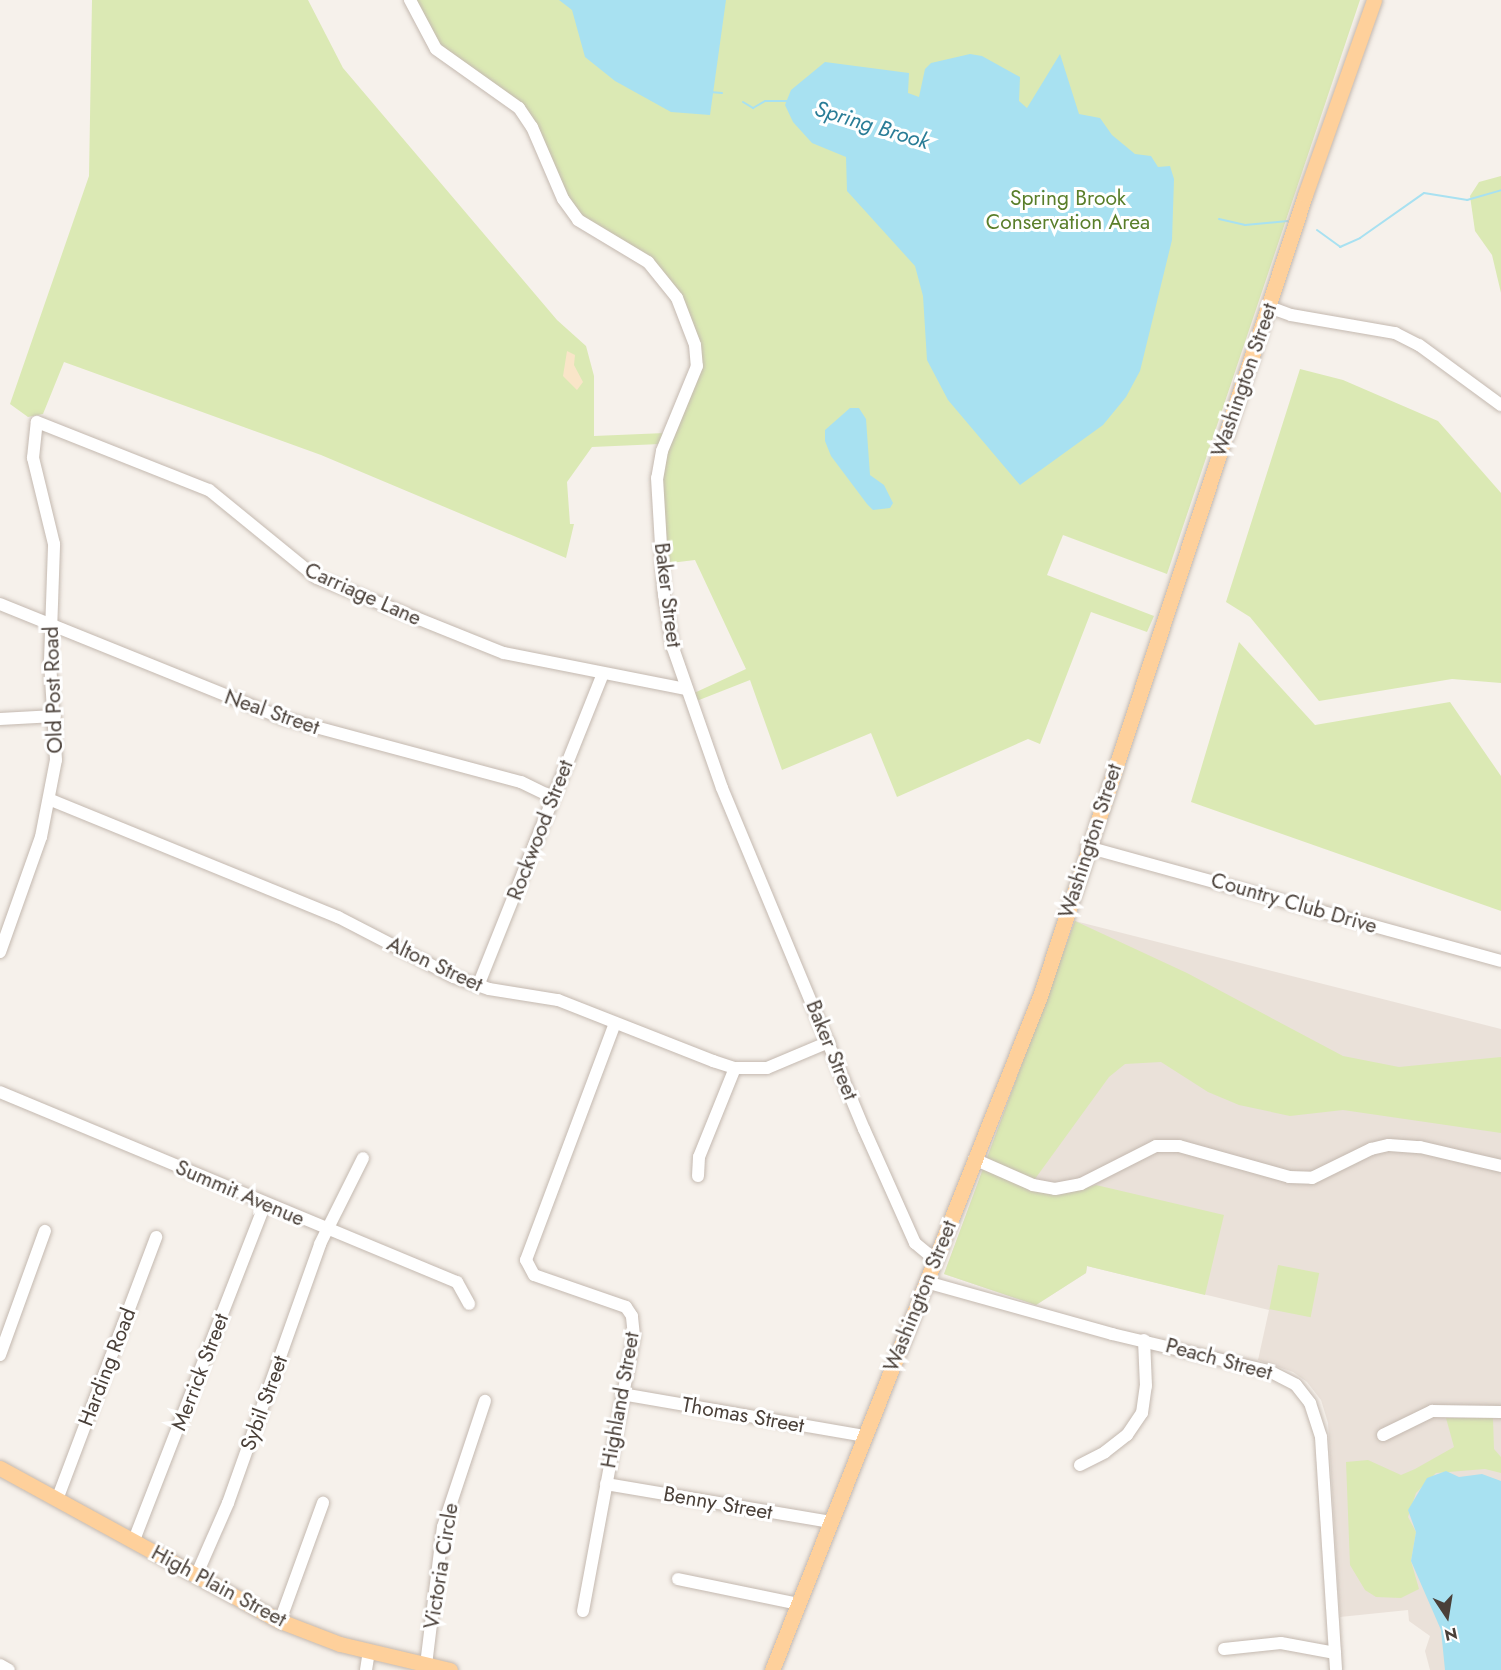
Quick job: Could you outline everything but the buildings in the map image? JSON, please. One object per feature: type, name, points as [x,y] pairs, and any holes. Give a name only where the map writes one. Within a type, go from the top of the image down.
[{"type":"main road","name":"Washington Street","points":[[772,1670],[1040,996],[1087,847],[1374,0]]},
{"type":"main road","name":"High Plain Street","points":[[0,1468],[58,1497],[280,1621],[369,1652],[450,1670]]},
{"type":"street","name":"Baker Street","points":[[410,0],[436,49],[510,99],[527,118],[563,199],[578,220],[648,262],[677,298],[694,345],[697,366],[662,451],[657,496],[666,615],[685,688],[722,788],[915,1243],[935,1260]]},
{"type":"street","points":[[1269,307],[1292,315],[1395,333],[1419,345],[1501,405]]},
{"type":"street","name":"Carriage Lane","points":[[37,422],[209,490],[317,578],[504,653],[603,674],[685,688]]},
{"type":"street","name":"Old Post Road","points":[[0,952],[34,860],[51,800],[56,760],[50,622],[54,544],[33,458],[37,422]]},
{"type":"street","name":"Neal Street","points":[[0,604],[50,622],[282,718],[521,782],[552,797]]},
{"type":"street","name":"Rockwood Street","points":[[478,986],[603,674]]},
{"type":"street","points":[[0,719],[55,716]]},
{"type":"street","name":"Alton Street","points":[[51,800],[338,917],[478,986],[558,1000],[735,1068],[767,1068],[829,1042]]},
{"type":"street","name":"Country Club Drive","points":[[1087,847],[1501,961]]},
{"type":"street","name":"Highland Street","points":[[584,1611],[634,1331],[629,1308],[534,1275],[526,1260],[615,1023]]},
{"type":"street","points":[[698,1176],[699,1157],[735,1068]]},
{"type":"street","name":"Summit Avenue","points":[[0,1092],[457,1282],[469,1304]]},
{"type":"street","points":[[974,1159],[1033,1185],[1055,1189],[1082,1184],[1156,1146],[1179,1146],[1289,1177],[1312,1178],[1371,1149],[1389,1145],[1420,1147],[1501,1166]]},
{"type":"street","name":"Sybil Street","points":[[196,1576],[228,1503],[327,1229],[363,1158]]},
{"type":"street","name":"Merrick Street","points":[[134,1540],[265,1204]]},
{"type":"street","points":[[0,1355],[45,1231]]},
{"type":"street","name":"Harding Road","points":[[58,1497],[156,1237]]},
{"type":"street","name":"Peach Street","points":[[926,1282],[1269,1371],[1289,1380],[1305,1395],[1321,1437],[1336,1670]]},
{"type":"street","points":[[1080,1465],[1105,1452],[1127,1435],[1142,1413],[1146,1386],[1144,1340]]},
{"type":"street","name":"Thomas Street","points":[[622,1394],[865,1436]]},
{"type":"street","name":"Victoria Circle","points":[[426,1665],[443,1527],[485,1401]]},
{"type":"street","points":[[1383,1435],[1432,1411],[1501,1412]]},
{"type":"street","name":"Benny Street","points":[[606,1484],[831,1522]]},
{"type":"street","points":[[280,1621],[323,1503]]},
{"type":"street","points":[[678,1579],[799,1604]]},
{"type":"street","points":[[1224,1649],[1281,1643],[1335,1653]]},
{"type":"street","points":[[366,1670],[369,1652]]},
{"type":"street","points":[[0,1665],[9,1670]]},
{"type":"shaded area","points":[[1075,921],[1501,1029],[1501,1670],[1430,1670],[1425,1651],[1430,1636],[1409,1621],[1408,1610],[1340,1617],[1328,1423],[1321,1400],[1307,1382],[1293,1372],[1258,1360],[1269,1310],[1087,1266],[1086,1273],[1036,1305],[944,1274]]},
{"type":"green space","points":[[92,0],[308,0],[343,68],[557,320],[586,346],[594,376],[594,436],[665,433],[660,444],[592,447],[567,482],[570,524],[574,524],[566,558],[321,455],[64,362],[43,414],[28,417],[10,404],[89,176]]},
{"type":"green space","name":"Spring Brook Conservation Area","points":[[410,0],[1360,0],[1167,574],[1063,535],[1047,575],[1154,616],[1147,632],[1091,612],[1040,744],[1028,739],[897,797],[871,733],[782,770],[750,680],[694,702],[692,694],[746,669],[695,560],[662,564],[657,478],[697,366],[665,279],[578,220],[527,118],[448,60]]},
{"type":"green space","points":[[1501,176],[1501,293],[1492,255],[1475,231],[1470,196],[1479,182]]},
{"type":"green space","points":[[1300,369],[1343,380],[1438,421],[1501,493],[1501,683],[1452,679],[1319,701],[1250,617],[1226,602]]},
{"type":"green space","points":[[1239,642],[1315,725],[1450,702],[1501,776],[1501,911],[1191,802]]},
{"type":"green space","points":[[1075,921],[1187,973],[1343,1056],[1399,1067],[1501,1057],[1501,1133],[1343,1110],[1290,1116],[1239,1105],[1208,1092],[1161,1062],[1125,1064],[1109,1077],[1027,1190],[1059,1195],[1096,1185],[1224,1215],[1205,1295],[1087,1266],[1086,1273],[1036,1305],[944,1274]]},
{"type":"green space","points":[[1278,1265],[1319,1273],[1311,1317],[1269,1309]]},
{"type":"green space","points":[[1446,1418],[1493,1418],[1494,1449],[1501,1457],[1501,1473],[1485,1469],[1436,1473],[1416,1493],[1408,1517],[1416,1532],[1411,1561],[1419,1589],[1401,1598],[1376,1597],[1365,1590],[1350,1565],[1346,1462],[1368,1460],[1401,1475],[1415,1469],[1454,1447]]},
{"type":"sand","points":[[567,351],[575,355],[574,365],[583,382],[577,390],[563,376]]},
{"type":"water","points":[[559,0],[726,0],[710,115],[671,112],[615,81],[585,57],[572,10]]},
{"type":"water","points":[[970,54],[982,56],[1020,77],[1019,101],[1027,108],[1060,54],[1079,114],[1100,118],[1112,135],[1135,154],[1151,156],[1158,167],[1170,166],[1174,179],[1172,240],[1140,371],[1126,397],[1103,425],[1020,485],[948,400],[927,360],[923,296],[915,266],[847,191],[846,157],[812,143],[793,122],[785,105],[791,90],[825,62],[909,73],[908,93],[919,97],[925,69],[931,63]]},
{"type":"water","points":[[850,408],[859,408],[866,419],[870,475],[884,485],[893,503],[890,508],[873,510],[867,504],[831,456],[825,441],[825,430]]},
{"type":"water","points":[[1446,1471],[1459,1477],[1482,1474],[1501,1481],[1501,1670],[1445,1670],[1441,1630],[1411,1561],[1416,1532],[1408,1510],[1427,1478]]},
{"type":"waterway","name":"Spring Brook","points":[[710,92],[722,93]]},
{"type":"waterway","name":"Spring Brook","points":[[743,102],[753,108],[765,101],[788,101]]},
{"type":"waterway","name":"Spring Brook","points":[[1317,230],[1340,247],[1360,238],[1424,193],[1467,200],[1501,190]]},
{"type":"waterway","name":"Spring Brook","points":[[1219,219],[1245,225],[1288,221]]}]
